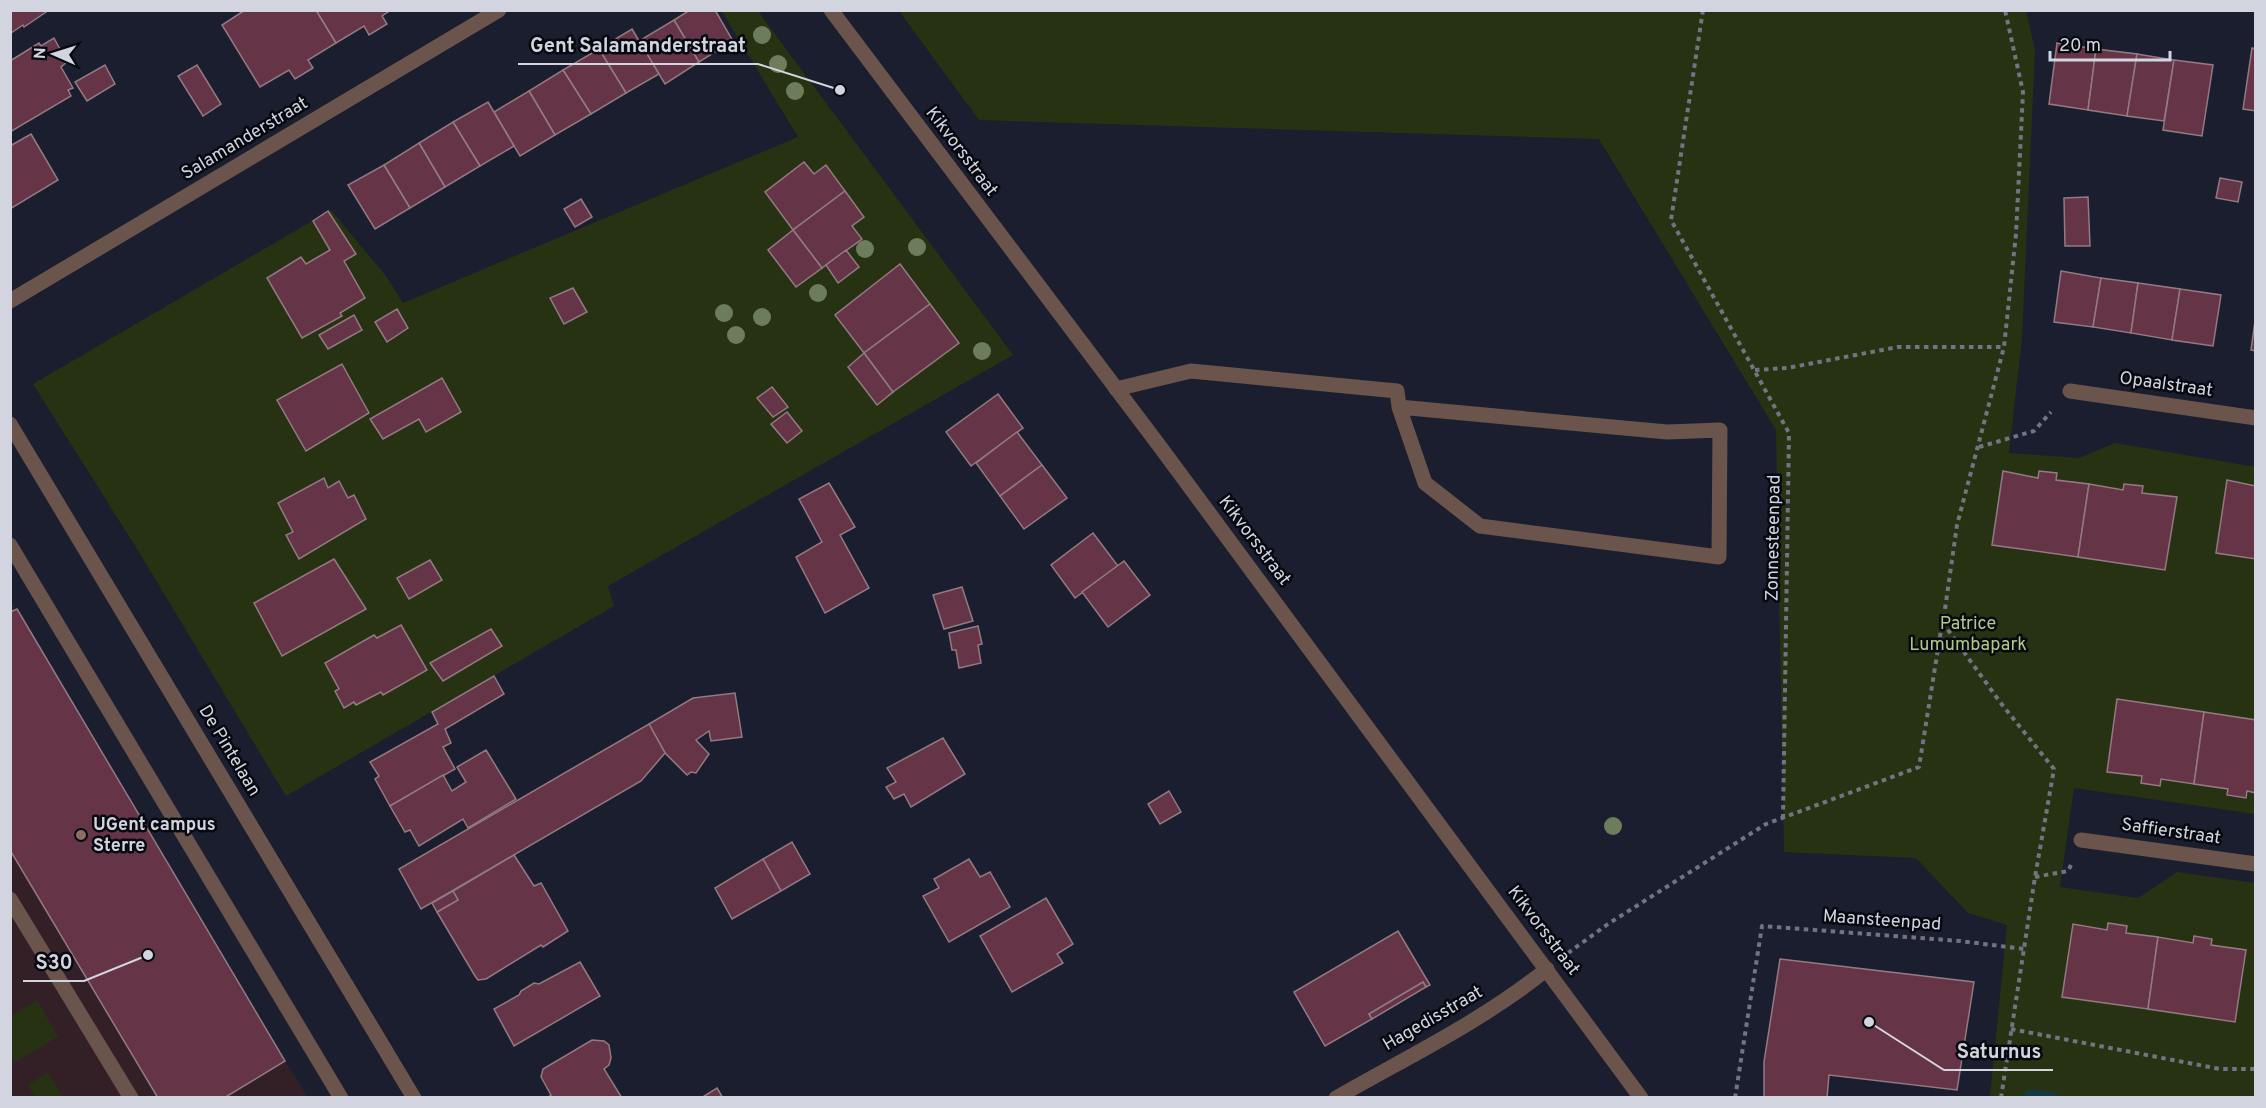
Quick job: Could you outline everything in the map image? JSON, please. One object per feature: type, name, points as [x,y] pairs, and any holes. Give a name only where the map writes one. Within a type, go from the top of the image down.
[{"type":"street","name":"Salamanderstraat","points":[[10,301],[499,10]]},
{"type":"street","name":"Kikvorsstraat","points":[[831,10],[1116,389],[1641,1098]]},
{"type":"street","points":[[1116,389],[1191,371],[1397,391],[1399,407],[1425,483],[1480,526],[1719,557],[1720,430],[1667,432],[1399,407]]},
{"type":"street","name":"Opaalstraat","points":[[2070,391],[2256,418]]},
{"type":"street","name":"De Pintelaan","points":[[10,424],[414,1098]]},
{"type":"street","points":[[10,545],[341,1098]]},
{"type":"street","name":"Saffierstraat","points":[[2081,840],[2256,864]]},
{"type":"street","points":[[10,899],[131,1098]]},
{"type":"street","name":"Hagedisstraat","points":[[1336,1098],[1471,1021],[1518,992],[1546,969]]},
{"type":"path","name":"Zonnesteenpad","points":[[1703,10],[1671,220],[1789,433],[1784,818]]},
{"type":"path","points":[[1546,969],[1608,924],[1766,824],[1919,767],[1957,525],[2004,347],[2016,234],[2023,92],[2005,10]]},
{"type":"path","points":[[1754,370],[1787,368],[1898,347],[2004,347]]},
{"type":"path","points":[[1978,447],[2034,431],[2070,391]]},
{"type":"path","points":[[1942,623],[2000,702],[2054,769],[2001,1098]]},
{"type":"path","name":"Maansteenpad","points":[[1735,1098],[1762,926],[1960,941],[2024,949]]},
{"type":"path","points":[[2011,1029],[2220,1069],[2256,1069]]},
{"type":"shaded area","name":"UGent campus Sterre","points":[[10,599],[285,1061],[308,1097],[11,1097]]},
{"type":"green space","points":[[721,10],[758,11],[1013,355],[608,586],[614,606],[286,796],[137,549],[33,384],[331,210],[386,276],[403,303],[798,137]]},
{"type":"green space","name":"Patrice Lumumbapark","points":[[899,11],[2026,11],[2035,50],[2022,338],[2009,453],[2079,458],[2115,443],[2256,467],[2255,814],[2074,788],[2060,887],[2138,898],[2177,872],[2255,883],[2255,1097],[1990,1097],[2007,925],[1968,913],[1916,858],[1784,852],[1776,430],[1599,139],[979,120]]},
{"type":"green space","points":[[37,1000],[58,1037],[15,1062],[11,1055],[11,1016]]},
{"type":"green space","points":[[48,1072],[62,1097],[35,1097],[28,1085]]},
{"type":"building","points":[[10,10],[49,10],[11,33]]},
{"type":"building","points":[[245,10],[316,10],[336,43],[308,60],[313,68],[295,79],[289,70],[260,87],[222,25]]},
{"type":"building","points":[[316,10],[391,10],[382,16],[387,24],[369,35],[364,26],[336,43]]},
{"type":"building","points":[[690,10],[715,10],[733,41],[699,62],[674,20]]},
{"type":"building","points":[[674,20],[699,62],[665,84],[639,41]]},
{"type":"building","points":[[632,29],[659,74],[626,93],[599,49]]},
{"type":"building","points":[[54,38],[67,62],[61,67],[73,88],[68,90],[71,96],[10,132],[10,61],[39,43],[41,46]]},
{"type":"building","points":[[2057,43],[2096,49],[2088,110],[2049,104]]},
{"type":"building","points":[[2252,48],[2256,49],[2256,111],[2243,109]]},
{"type":"building","points":[[599,49],[626,93],[591,114],[563,70]]},
{"type":"building","points":[[2096,49],[2137,54],[2127,116],[2088,110]]},
{"type":"building","points":[[2137,54],[2174,60],[2164,121],[2127,116]]},
{"type":"building","points":[[2174,60],[2213,65],[2202,136],[2163,130]]},
{"type":"building","points":[[105,65],[115,84],[87,101],[75,82]]},
{"type":"building","points":[[197,65],[221,104],[203,116],[178,76]]},
{"type":"building","points":[[563,70],[591,114],[555,135],[529,91]]},
{"type":"building","points":[[529,91],[555,135],[520,156],[494,112]]},
{"type":"building","points":[[488,102],[514,146],[480,166],[453,122]]},
{"type":"building","points":[[453,122],[480,166],[445,187],[419,143]]},
{"type":"building","points":[[31,134],[58,180],[10,209],[10,146]]},
{"type":"building","points":[[419,143],[445,187],[410,208],[384,165]]},
{"type":"building","points":[[804,162],[814,174],[826,165],[845,191],[793,230],[765,192]]},
{"type":"building","points":[[384,165],[410,208],[375,229],[348,185]]},
{"type":"building","points":[[2220,178],[2242,182],[2238,202],[2216,198]]},
{"type":"building","points":[[845,191],[864,217],[852,226],[862,239],[822,268],[793,230]]},
{"type":"building","points":[[2088,197],[2090,246],[2065,246],[2064,198]]},
{"type":"building","points":[[581,199],[592,217],[575,227],[564,209]]},
{"type":"building","points":[[328,211],[356,254],[344,261],[365,298],[340,313],[342,316],[302,338],[267,278],[301,257],[306,264],[330,250],[313,221]]},
{"type":"building","points":[[793,230],[822,268],[796,287],[768,250]]},
{"type":"building","points":[[846,250],[859,267],[838,283],[826,265]]},
{"type":"building","points":[[900,264],[930,304],[864,353],[835,315]]},
{"type":"building","points":[[2061,271],[2101,278],[2093,327],[2054,322]]},
{"type":"building","points":[[2101,278],[2138,283],[2131,333],[2093,327]]},
{"type":"building","points":[[2138,283],[2180,289],[2172,340],[2131,333]]},
{"type":"building","points":[[573,288],[587,312],[564,324],[550,298]]},
{"type":"building","points":[[2180,289],[2221,295],[2213,346],[2172,340]]},
{"type":"building","points":[[930,304],[959,343],[893,392],[864,353]]},
{"type":"building","points":[[397,309],[408,328],[387,342],[375,322]]},
{"type":"building","points":[[2256,314],[2256,351],[2251,350]]},
{"type":"building","points":[[354,315],[362,330],[328,349],[319,335]]},
{"type":"building","points":[[864,353],[893,392],[877,405],[848,367]]},
{"type":"building","points":[[342,364],[369,413],[306,451],[277,400]]},
{"type":"building","points":[[442,378],[461,412],[426,432],[419,419],[383,439],[370,419]]},
{"type":"building","points":[[772,387],[788,407],[773,417],[757,398]]},
{"type":"building","points":[[998,394],[1023,428],[971,466],[946,432]]},
{"type":"building","points":[[787,412],[802,431],[787,443],[771,424]]},
{"type":"building","points":[[1017,432],[1042,465],[1000,496],[976,463]]},
{"type":"building","points":[[1042,465],[1067,498],[1024,529],[1000,496]]},
{"type":"building","points":[[2003,471],[2038,478],[2039,471],[2057,473],[2056,480],[2089,484],[2078,557],[1992,545]]},
{"type":"building","points":[[324,478],[328,488],[339,481],[348,498],[354,495],[366,519],[299,559],[286,535],[293,532],[278,503]]},
{"type":"building","points":[[2227,480],[2256,486],[2256,559],[2216,553]]},
{"type":"building","points":[[829,483],[855,527],[840,535],[869,588],[825,613],[796,557],[822,542],[799,499]]},
{"type":"building","points":[[2089,484],[2123,490],[2124,484],[2143,486],[2142,493],[2177,497],[2165,570],[2078,557]]},
{"type":"building","points":[[1093,533],[1118,566],[1075,598],[1051,565]]},
{"type":"building","points":[[334,559],[366,609],[282,656],[254,603]]},
{"type":"building","points":[[430,560],[442,580],[409,599],[397,578]]},
{"type":"building","points":[[1124,561],[1150,595],[1108,627],[1082,592]]},
{"type":"building","points":[[962,587],[973,621],[944,629],[933,595]]},
{"type":"building","name":"UGent campus Sterre","points":[[17,609],[285,1061],[224,1098],[158,1098],[10,850],[10,612]]},
{"type":"building","points":[[401,625],[427,670],[383,695],[381,692],[356,705],[354,702],[344,708],[335,691],[339,689],[325,663],[374,635],[377,638]]},
{"type":"building","points":[[978,626],[982,644],[978,645],[981,663],[959,668],[956,650],[952,650],[949,633]]},
{"type":"building","points":[[491,629],[502,646],[443,681],[430,663]]},
{"type":"building","points":[[494,676],[504,694],[445,729],[451,743],[443,747],[455,769],[390,806],[375,779],[379,776],[370,762],[438,724],[432,712]]},
{"type":"building","points":[[735,693],[742,737],[711,741],[709,731],[696,740],[709,754],[696,773],[691,772],[687,775],[665,753],[649,724],[693,698]]},
{"type":"building","points":[[2117,699],[2204,712],[2194,784],[2161,779],[2160,786],[2141,783],[2142,776],[2107,772]]},
{"type":"building","points":[[2204,712],[2256,720],[2256,793],[2247,791],[2246,798],[2227,795],[2228,789],[2194,784]]},
{"type":"building","points":[[649,724],[665,753],[641,781],[421,909],[399,869]]},
{"type":"building","points":[[943,738],[965,774],[911,807],[904,794],[894,799],[886,787],[896,782],[887,768]]},
{"type":"building","points":[[486,750],[516,799],[468,828],[463,819],[419,846],[410,830],[405,832],[390,806],[443,775],[452,791],[466,782],[457,767]]},
{"type":"building","points":[[1169,791],[1181,812],[1160,824],[1148,804]]},
{"type":"building","points":[[792,842],[810,874],[781,891],[763,859]]},
{"type":"building","points":[[514,855],[534,886],[541,883],[568,931],[486,979],[478,980],[437,912],[458,900],[453,891]]},
{"type":"building","points":[[763,859],[781,891],[732,919],[715,888]]},
{"type":"building","points":[[969,859],[980,877],[990,872],[1010,907],[949,942],[923,896],[939,888],[934,879]]},
{"type":"building","points":[[453,891],[458,900],[437,912],[432,903]]},
{"type":"building","points":[[1046,898],[1073,944],[1057,954],[1063,963],[1012,992],[980,936]]},
{"type":"building","points":[[2108,923],[2127,926],[2126,933],[2158,937],[2148,1009],[2062,997],[2073,924],[2107,930]]},
{"type":"building","points":[[1398,931],[1430,985],[1426,987],[1423,982],[1369,1014],[1372,1019],[1325,1046],[1294,992]]},
{"type":"building","points":[[2194,936],[2212,939],[2211,945],[2246,950],[2235,1022],[2148,1009],[2158,937],[2193,943]]},
{"type":"building","points":[[1780,959],[1974,982],[1957,1090],[1829,1075],[1827,1098],[1764,1098],[1764,1062]]},
{"type":"building","points":[[580,962],[600,996],[514,1046],[494,1009],[519,995],[521,991],[534,983],[539,984]]},
{"type":"building","points":[[1423,982],[1426,987],[1372,1019],[1369,1014]]},
{"type":"building","points":[[592,1040],[604,1041],[609,1045],[611,1058],[609,1065],[604,1069],[622,1098],[547,1098],[551,1095],[541,1077],[543,1069]]},
{"type":"building","points":[[717,1088],[723,1098],[701,1098]]},
{"type":"waterway","points":[[2030,1095],[2052,1098]]},
{"type":"place","name":"Gent Salamanderstraat","points":[[840,90]]},
{"type":"place","name":"UGent campus Sterre","points":[[81,835]]},
{"type":"place","name":"S30","points":[[148,955]]},
{"type":"place","name":"Saturnus","points":[[1869,1022]]}]
